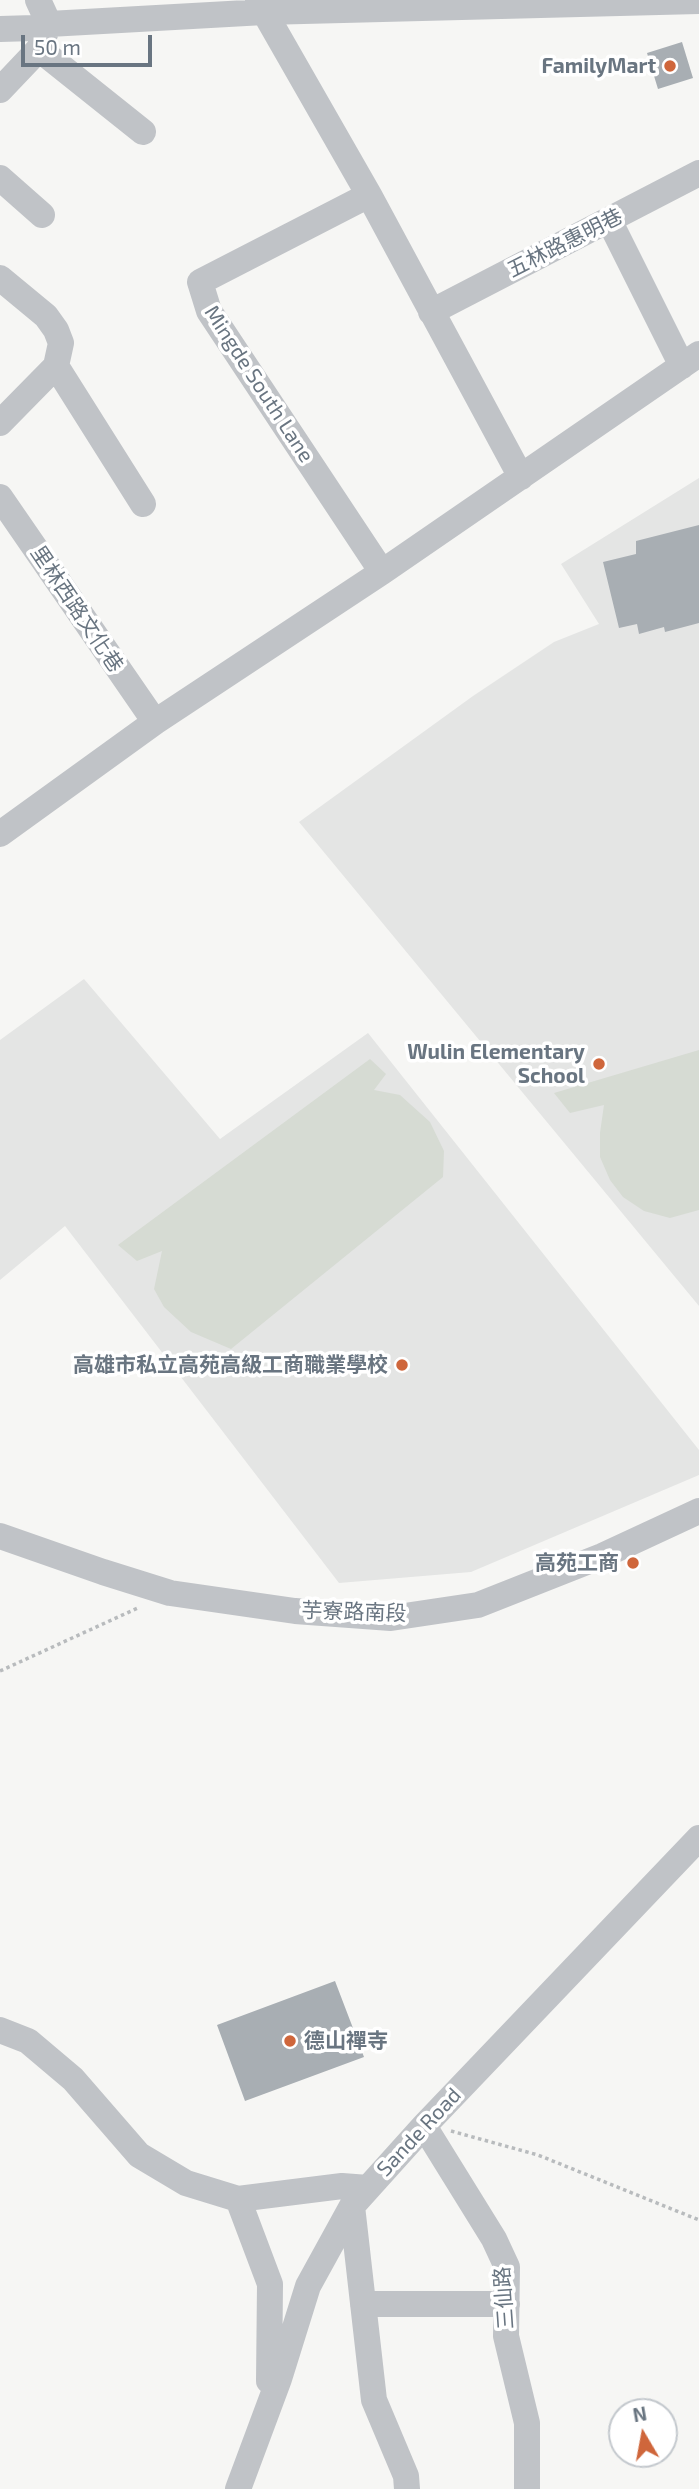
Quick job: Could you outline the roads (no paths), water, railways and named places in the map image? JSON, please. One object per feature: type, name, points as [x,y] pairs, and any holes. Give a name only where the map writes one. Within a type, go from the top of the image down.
[{"type":"street","points":[[44,12],[261,6],[699,1]]},
{"type":"street","points":[[261,6],[369,195],[520,477]]},
{"type":"street","points":[[0,29],[34,28],[44,12]]},
{"type":"street","points":[[0,90],[40,49],[44,12]]},
{"type":"street","points":[[40,49],[143,132]]},
{"type":"street","name":"五林路惠明巷","points":[[431,312],[699,173]]},
{"type":"street","points":[[0,178],[42,215]]},
{"type":"street","name":"Mingde South Lane","points":[[369,195],[200,282],[209,311],[382,572]]},
{"type":"street","points":[[0,834],[155,722],[382,572],[691,360],[609,220]]},
{"type":"street","points":[[0,278],[46,316],[61,343],[56,366],[0,422]]},
{"type":"street","points":[[56,366],[143,504]]},
{"type":"street","name":"里林西路文化巷","points":[[0,497],[155,722]]},
{"type":"street","name":"芋寮路南段","points":[[0,1536],[170,1593],[295,1611],[391,1618],[478,1605],[602,1556],[699,1511]]},
{"type":"street","name":"Sande Road","points":[[238,2489],[279,2379],[308,2286],[360,2197],[424,2126],[699,1838]]},
{"type":"street","points":[[0,2030],[27,2041],[73,2079],[139,2155],[186,2183],[238,2199],[342,2186],[360,2197],[363,2304],[374,2400],[406,2476],[407,2489]]},
{"type":"street","name":"三仙路","points":[[424,2126],[507,2267],[506,2336],[527,2423],[527,2489]]},
{"type":"street","points":[[238,2199],[270,2284],[270,2367],[265,2417]]},
{"type":"street","points":[[363,2304],[507,2304]]},
{"type":"place","name":"FamilyMart","points":[[670,66]]},
{"type":"place","name":"Wulin Elementary School","points":[[599,1064]]},
{"type":"place","name":"高雄市私立高苑高級工商職業學校","points":[[402,1365]]},
{"type":"place","name":"高苑工商","points":[[633,1563]]},
{"type":"place","name":"德山禪寺","points":[[290,2041]]}]
